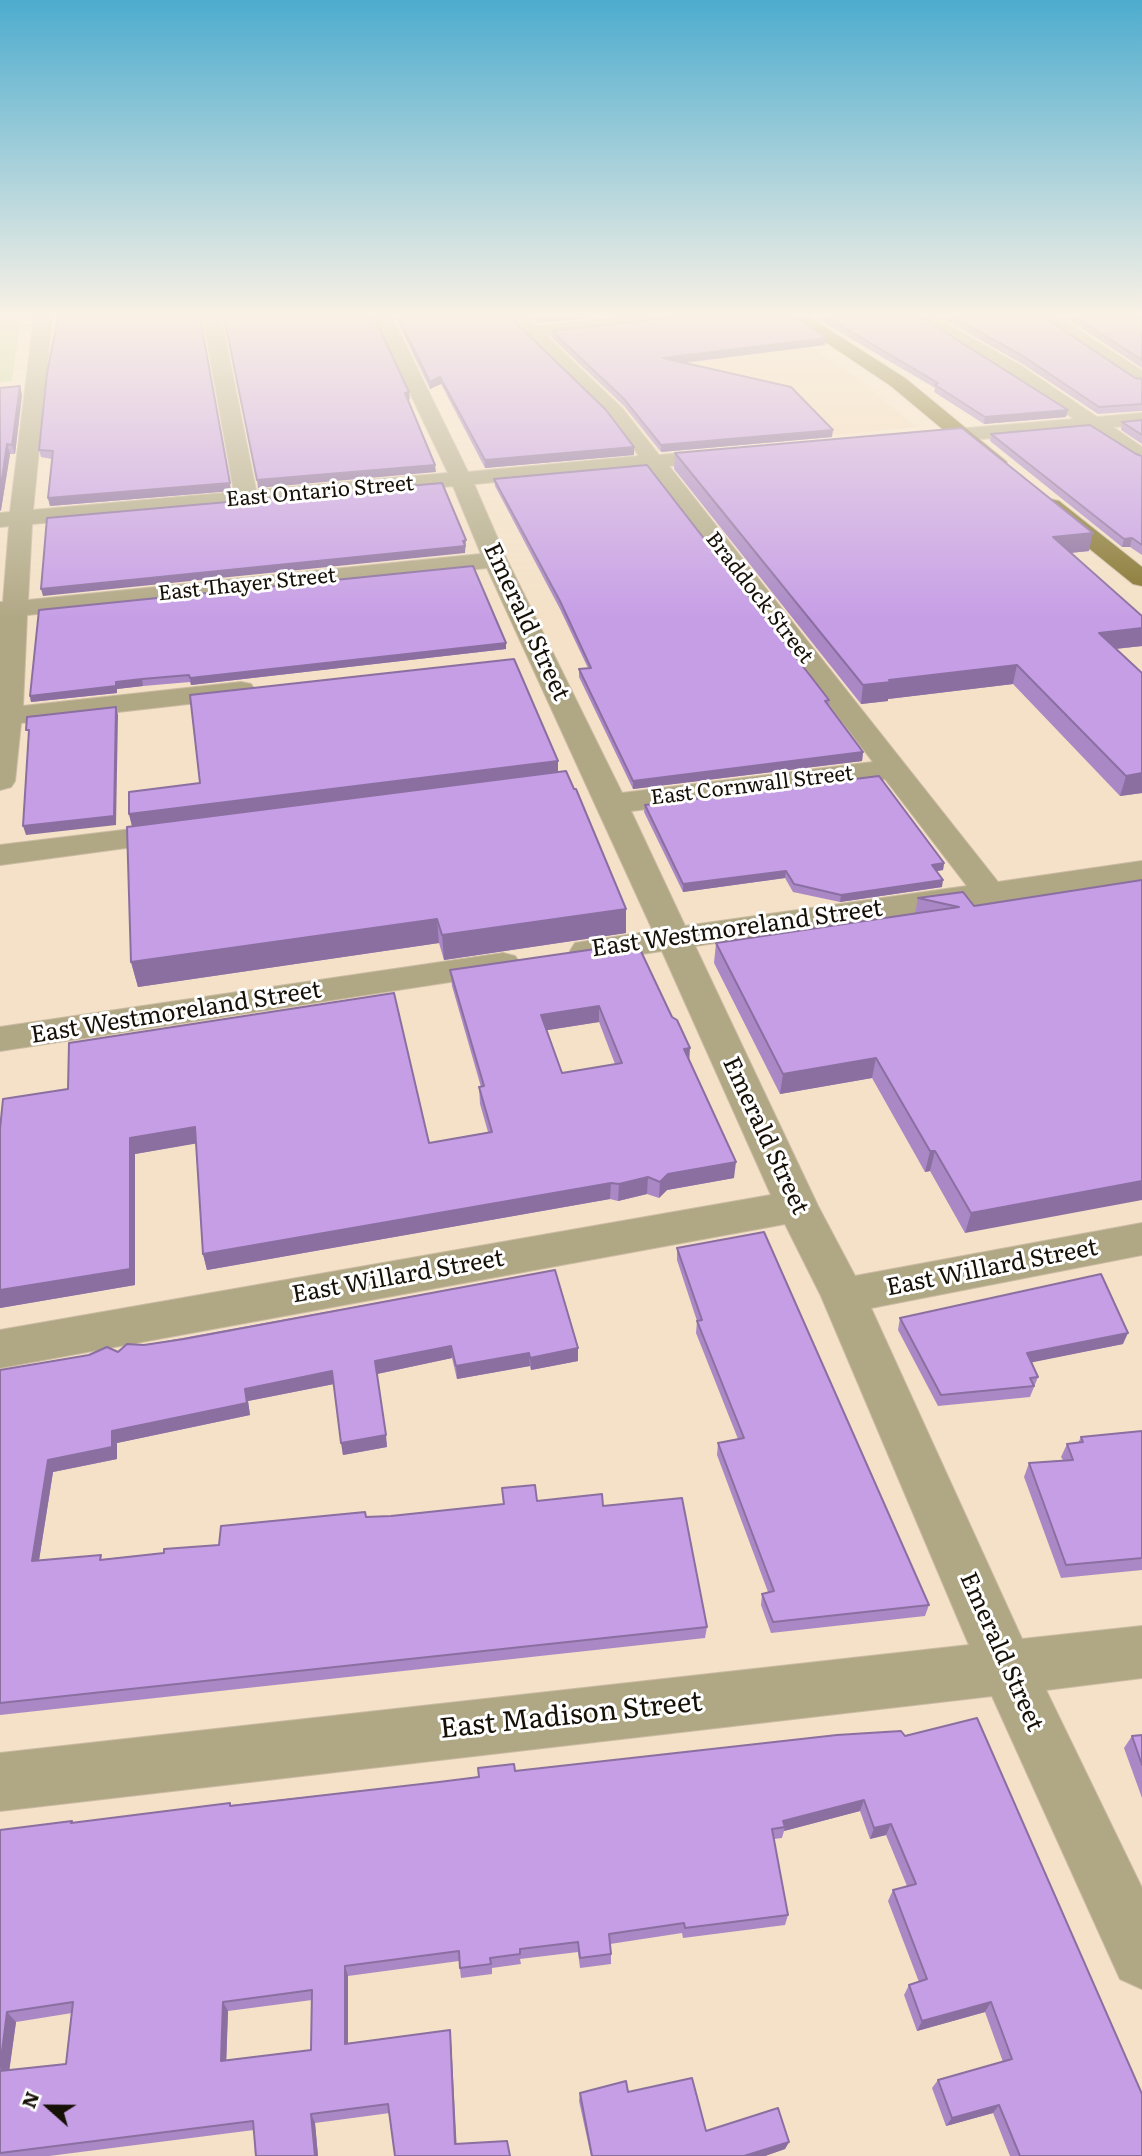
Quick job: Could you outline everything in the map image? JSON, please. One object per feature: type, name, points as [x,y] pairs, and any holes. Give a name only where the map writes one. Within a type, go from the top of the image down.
[{"type":"main road","points":[[942,418],[1013,475]]},
{"type":"main road","points":[[1033,492],[1142,579]]},
{"type":"street","points":[[0,781],[10,519],[21,418]]},
{"type":"street","points":[[231,418],[246,498]]},
{"type":"street","name":"Emerald Street","points":[[431,418],[495,560],[528,658],[675,938],[797,1206],[843,1296],[1006,1667],[1142,1957]]},
{"type":"street","name":"Braddock Street","points":[[619,418],[989,892]]},
{"type":"street","points":[[1085,418],[1142,456]]},
{"type":"street","points":[[898,440],[1142,419]]},
{"type":"street","name":"East Ontario Street","points":[[10,519],[748,453]]},
{"type":"street","name":"East Thayer Street","points":[[7,609],[495,560]]},
{"type":"street","points":[[4,716],[268,687]]},
{"type":"street","name":"East Cornwall Street","points":[[594,788],[892,769]]},
{"type":"street","points":[[0,855],[204,829]]},
{"type":"street","name":"East Westmoreland Street","points":[[0,1039],[1142,871]]},
{"type":"street","name":"East Willard Street","points":[[0,1349],[797,1206]]},
{"type":"street","name":"East Willard Street","points":[[843,1296],[1142,1239]]},
{"type":"street","name":"East Madison Street","points":[[0,1782],[1142,1652]]},
{"type":"shaded area","points":[[627,418],[905,418],[917,427],[655,452]]},
{"type":"building","points":[[0,418],[16,418],[12,445],[7,444],[0,493]]},
{"type":"building","points":[[42,418],[218,418],[230,483],[48,498],[53,451],[39,450]]},
{"type":"building","points":[[244,418],[415,418],[435,465],[257,480]]},
{"type":"building","points":[[462,418],[612,418],[634,447],[485,460]]},
{"type":"building","points":[[639,418],[821,418],[833,430],[661,445]]},
{"type":"building","points":[[1142,420],[1142,435],[1122,422]]},
{"type":"building","points":[[1090,425],[1142,456],[1142,545],[1132,538],[1124,539],[991,434]]},
{"type":"building","points":[[962,428],[1093,533],[1053,537],[1142,616],[1142,628],[1099,633],[1142,673],[1142,773],[1126,776],[1017,665],[863,685],[675,453]]},
{"type":"building","points":[[647,465],[829,700],[825,701],[863,752],[633,781],[579,669],[591,668],[560,601],[494,479]]},
{"type":"building","points":[[442,483],[466,540],[463,541],[465,546],[41,589],[47,518]]},
{"type":"building","points":[[473,566],[506,643],[190,678],[189,675],[142,679],[116,682],[116,686],[30,696],[39,610]]},
{"type":"building","points":[[514,659],[558,761],[129,814],[129,792],[200,783],[190,695]]},
{"type":"building","points":[[116,707],[114,816],[23,826],[29,730],[26,730],[27,717]]},
{"type":"building","points":[[566,771],[626,909],[442,935],[437,919],[131,962],[127,827]]},
{"type":"building","points":[[879,776],[944,863],[932,865],[943,880],[841,895],[794,884],[786,871],[683,884],[645,805]]},
{"type":"building","points":[[1142,880],[1142,1181],[971,1213],[935,1151],[930,1151],[876,1058],[783,1074],[716,943],[959,907],[918,898],[963,892],[974,906]]},
{"type":"building","points":[[637,943],[672,1017],[677,1020],[690,1048],[684,1049],[736,1162],[668,1174],[660,1182],[648,1177],[203,1254],[195,1127],[130,1138],[130,1269],[0,1290],[0,1129],[3,1099],[68,1089],[69,1043],[394,993],[429,1143],[492,1132],[479,1087],[484,1086],[450,970]],"holes":[[[599,1006],[622,1063],[562,1073],[541,1015]]]},
{"type":"building","points":[[764,1232],[929,1605],[773,1622],[762,1594],[774,1591],[718,1443],[744,1438],[697,1321],[702,1320],[677,1248]]},
{"type":"building","points":[[555,1270],[578,1348],[530,1358],[529,1353],[456,1366],[451,1346],[375,1361],[386,1435],[341,1443],[332,1371],[245,1389],[247,1403],[112,1431],[112,1447],[48,1460],[32,1561],[101,1555],[100,1560],[164,1553],[164,1549],[219,1545],[221,1526],[365,1512],[366,1517],[391,1516],[504,1504],[502,1488],[535,1485],[537,1501],[602,1494],[603,1506],[682,1498],[707,1627],[0,1703],[0,1370],[89,1355],[107,1347],[118,1352],[127,1344],[144,1345],[184,1339]]},
{"type":"building","points":[[1101,1274],[1128,1333],[1027,1353],[1038,1377],[1030,1378],[1034,1386],[941,1395],[900,1318]]},
{"type":"building","points":[[1142,1431],[1142,1558],[1066,1565],[1029,1463],[1073,1460],[1067,1444],[1083,1442],[1081,1437]]},
{"type":"building","points":[[977,1718],[1142,2094],[1142,2156],[1020,2156],[999,2105],[952,2118],[938,2080],[1012,2059],[991,2002],[922,2021],[909,1985],[927,1979],[893,1890],[916,1884],[891,1824],[874,1828],[864,1800],[783,1821],[785,1827],[772,1829],[788,1915],[685,1928],[684,1923],[609,1934],[611,1954],[580,1958],[578,1942],[520,1949],[520,1954],[490,1958],[491,1964],[460,1968],[459,1951],[345,1966],[345,2044],[450,2030],[455,2144],[507,2141],[510,2156],[395,2156],[388,2104],[311,2114],[315,2156],[256,2156],[253,2121],[0,2153],[0,2071],[66,2064],[73,2002],[7,2012],[0,2067],[0,1830],[479,1777],[478,1768],[514,1764],[515,1771],[837,1735],[901,1731],[905,1736]],"holes":[[[312,1990],[311,2050],[221,2061],[223,2002]]]},
{"type":"building","points":[[1142,1735],[1142,1765],[1132,1736]]},
{"type":"building","points":[[692,2078],[706,2131],[778,2108],[789,2142],[744,2156],[592,2156],[580,2093],[626,2081],[628,2092]]}]
